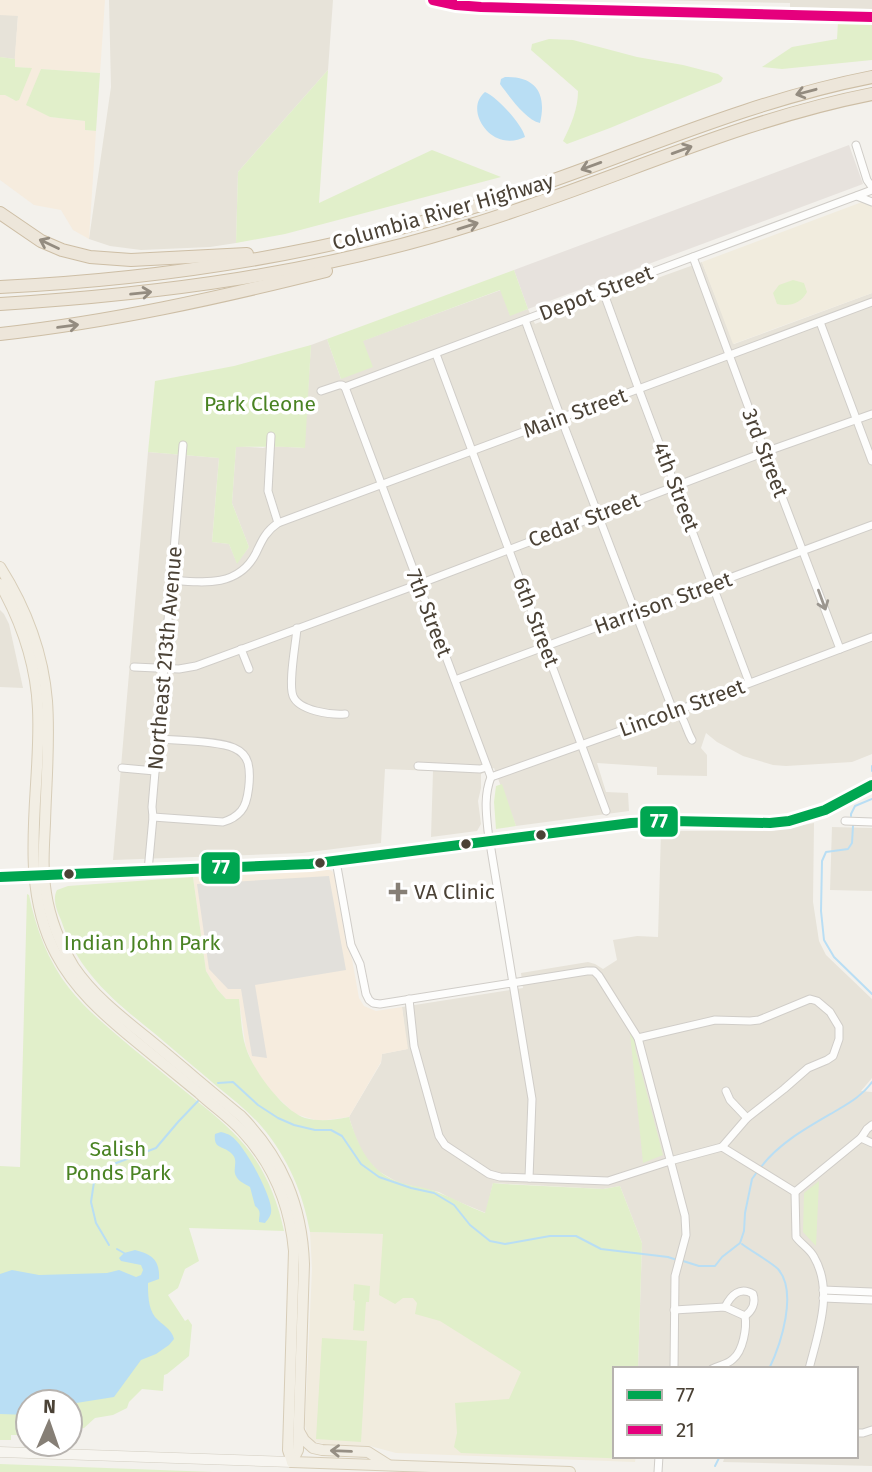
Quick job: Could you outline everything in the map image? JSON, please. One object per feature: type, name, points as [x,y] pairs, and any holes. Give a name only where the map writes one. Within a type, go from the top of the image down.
[{"type":"highway","name":"Columbia River Highway","points":[[0,287],[168,273],[310,250],[480,205],[752,108],[813,90],[872,77]]},
{"type":"highway","name":"Columbia River Highway","points":[[0,304],[106,297],[210,284],[299,269],[402,245],[536,204],[761,123],[806,109],[872,94]]},
{"type":"highway","points":[[0,213],[53,247],[100,258],[166,259],[310,250]]},
{"type":"highway","points":[[0,334],[99,321],[206,300],[347,266],[402,245]]},
{"type":"main road","points":[[433,0],[481,8],[591,5],[872,17]]},
{"type":"main road","points":[[0,566],[26,615],[44,678],[48,735],[43,861],[39,876],[38,905],[49,940],[74,983],[94,1006],[231,1120],[261,1156],[279,1188],[288,1216],[294,1251],[288,1450],[292,1462]]},
{"type":"main road","points":[[0,584],[16,613],[28,645],[37,692],[34,861],[63,948],[85,981],[106,1004],[241,1116],[263,1141],[286,1181],[298,1214],[303,1252],[299,1430],[298,1450],[292,1462]]},
{"type":"main road","points":[[39,876],[280,866],[336,861],[631,823],[781,822],[825,810],[872,785]]},
{"type":"main road","points":[[299,1430],[304,1440],[313,1448],[368,1452],[389,1466]]},
{"type":"main road","points":[[0,1452],[570,1472]]},
{"type":"street","points":[[856,145],[872,189]]},
{"type":"street","name":"Depot Street","points":[[321,390],[339,385],[345,387],[436,354],[872,189]]},
{"type":"street","points":[[856,196],[872,202]]},
{"type":"street","name":"3rd Street","points":[[693,257],[840,649]]},
{"type":"street","name":"4th Street","points":[[603,291],[749,682]]},
{"type":"street","name":"Main Street","points":[[278,523],[872,302]]},
{"type":"street","points":[[525,320],[672,708],[682,715],[692,740]]},
{"type":"street","points":[[820,322],[872,461]]},
{"type":"street","name":"6th Street","points":[[436,354],[606,811]]},
{"type":"street","name":"7th Street","points":[[345,387],[491,777]]},
{"type":"street","name":"Cedar Street","points":[[134,667],[179,669],[196,666],[872,414]]},
{"type":"street","points":[[173,580],[211,583],[231,577],[248,564],[266,533],[278,523],[268,491],[271,436]]},
{"type":"street","name":"Northeast 213th Avenue","points":[[148,871],[183,445]]},
{"type":"street","name":"Harrison Street","points":[[455,680],[872,525]]},
{"type":"street","points":[[297,628],[293,697],[308,708],[345,714]]},
{"type":"street","name":"Lincoln Street","points":[[491,777],[872,637]]},
{"type":"street","points":[[241,649],[249,669]]},
{"type":"street","points":[[153,817],[223,822],[242,811],[248,796],[248,761],[238,750],[224,745],[158,739]]},
{"type":"street","points":[[418,766],[480,769],[487,767]]},
{"type":"street","points":[[122,768],[155,771]]},
{"type":"street","points":[[491,777],[485,804],[532,1099],[529,1178]]},
{"type":"street","points":[[845,821],[872,821]]},
{"type":"street","points":[[336,861],[348,934],[360,964],[366,994],[373,1003],[587,971],[594,971],[599,976],[638,1038],[686,1226],[686,1236],[677,1267],[674,1367]]},
{"type":"street","points":[[0,877],[39,876]]},
{"type":"street","points":[[409,999],[414,1046],[439,1136],[445,1145],[489,1174],[500,1177],[608,1181],[722,1147],[747,1118],[808,1068],[834,1056],[839,1027],[830,1012],[817,1001],[810,999],[759,1020],[715,1020],[638,1038]]},
{"type":"street","points":[[726,1091],[730,1100],[747,1118]]},
{"type":"street","points":[[795,1192],[861,1138],[872,1125]]},
{"type":"street","points":[[861,1138],[872,1143]]},
{"type":"street","points":[[722,1147],[795,1192]]},
{"type":"street","points":[[795,1192],[796,1237],[814,1255],[822,1274],[822,1315],[809,1367]]},
{"type":"street","points":[[725,1307],[740,1291],[746,1290],[753,1294],[754,1300],[751,1311],[745,1316]]},
{"type":"street","points":[[823,1294],[872,1292]]},
{"type":"street","points":[[823,1294],[872,1300]]},
{"type":"street","points":[[674,1310],[725,1307],[745,1316]]},
{"type":"street","points":[[717,1367],[730,1362],[739,1352],[746,1325],[745,1316]]},
{"type":"shaded area","points":[[0,0],[105,0],[100,73],[41,69],[50,117],[85,121],[85,130],[96,131],[89,239],[73,230],[61,210],[34,205],[0,180],[0,95],[16,101],[31,68],[14,67],[18,16],[0,15]]},
{"type":"shaded area","points":[[109,0],[333,0],[328,70],[238,172],[236,243],[141,250],[110,246],[89,239],[111,87]]},
{"type":"shaded area","points":[[652,0],[872,0],[872,9],[790,7],[790,3]]},
{"type":"shaded area","points":[[0,15],[18,15],[15,59],[0,57]]},
{"type":"shaded area","points":[[849,145],[863,184],[528,309],[514,270]]},
{"type":"shaded area","points":[[870,199],[872,293],[733,344],[702,262]]},
{"type":"shaded area","points":[[702,262],[734,344],[872,293],[872,754],[852,762],[773,765],[743,756],[706,733],[701,748],[707,755],[707,776],[657,775],[657,767],[597,763],[606,792],[628,793],[629,811],[516,826],[494,768],[481,774],[478,801],[481,824],[477,831],[431,837],[433,771],[385,769],[381,843],[302,853],[113,860],[148,452],[219,458],[212,542],[229,544],[237,563],[249,547],[232,503],[236,446],[304,448],[311,345],[327,339],[341,379],[362,341],[501,290],[510,315],[528,309],[535,324]]},
{"type":"shaded area","points":[[0,610],[9,624],[23,688],[0,687]]},
{"type":"shaded area","points":[[814,823],[813,902],[819,941],[826,955],[872,999],[872,1078],[861,1091],[872,1092],[872,1466],[723,1462],[724,1458],[858,1458],[858,1367],[638,1367],[642,1243],[620,1186],[603,1189],[493,1183],[486,1213],[439,1192],[399,1183],[378,1171],[364,1156],[349,1117],[381,1063],[382,1054],[407,1049],[402,1007],[523,988],[521,973],[588,962],[603,969],[617,960],[613,940],[637,936],[658,937],[661,832],[770,831]]},
{"type":"shaded area","points":[[832,827],[872,828],[872,891],[830,890]]},
{"type":"shaded area","points":[[326,869],[334,874],[359,998],[364,1006],[376,1011],[402,1007],[408,1049],[382,1054],[381,1062],[349,1117],[319,1121],[295,1114],[268,1088],[254,1066],[246,1048],[239,1000],[226,999],[206,971],[193,877]]},
{"type":"shaded area","points":[[329,876],[346,970],[255,985],[267,1058],[252,1056],[241,989],[228,989],[209,969],[197,884]]},
{"type":"shaded area","points":[[310,1232],[482,1237],[613,1367],[613,1458],[636,1458],[635,1462],[396,1453],[370,1446],[313,1441],[307,1434],[305,1425],[312,1269]]},
{"type":"green space","points":[[838,22],[872,23],[872,60],[782,69],[762,67],[792,47],[837,39]]},
{"type":"green space","points":[[549,39],[573,40],[637,57],[683,65],[718,74],[723,78],[721,82],[567,144],[563,141],[574,117],[578,91],[531,50],[532,44]]},
{"type":"green space","points":[[0,57],[15,59],[15,67],[32,68],[19,100],[0,95]]},
{"type":"green space","points":[[41,69],[100,73],[96,131],[85,130],[85,121],[50,117],[26,105]]},
{"type":"green space","points":[[328,70],[319,203],[432,150],[501,177],[285,234],[236,243],[238,172]]},
{"type":"green space","points":[[514,270],[528,309],[510,316],[500,290],[363,341],[373,367],[341,379],[327,339]]},
{"type":"green space","points":[[793,280],[804,283],[807,292],[805,296],[795,303],[777,304],[773,293],[779,285]]},
{"type":"green space","name":"Park Cleone","points":[[311,345],[305,448],[236,447],[232,503],[249,547],[237,564],[229,544],[212,542],[219,458],[148,452],[155,381],[234,366]]},
{"type":"green space","points":[[502,784],[516,826],[496,829],[496,786]]},
{"type":"green space","name":"Indian John Park","points":[[193,877],[206,971],[226,999],[239,999],[246,1048],[262,1078],[296,1114],[316,1120],[349,1117],[367,1158],[391,1179],[434,1191],[485,1213],[493,1183],[603,1189],[620,1186],[642,1243],[638,1367],[613,1367],[613,1458],[635,1459],[461,1453],[454,1447],[457,1433],[455,1403],[509,1399],[521,1372],[440,1321],[415,1314],[417,1303],[413,1298],[403,1298],[395,1304],[379,1295],[383,1234],[310,1232],[293,1176],[262,1127],[125,1009],[87,970],[68,938],[55,901],[57,890],[68,886]]},
{"type":"green space","name":"Salish Ponds Park","points":[[27,894],[44,944],[69,988],[99,1019],[212,1113],[239,1139],[257,1162],[267,1181],[284,1231],[189,1228],[199,1261],[185,1269],[178,1288],[168,1295],[185,1321],[188,1319],[192,1325],[189,1356],[164,1375],[163,1391],[142,1389],[129,1402],[127,1408],[113,1415],[95,1418],[84,1428],[84,1388],[14,1388],[14,1435],[11,1435],[11,1440],[0,1440],[0,1166],[20,1167]]},
{"type":"green space","points":[[630,1033],[636,1043],[635,1048],[663,1155],[643,1163]]},
{"type":"green space","points":[[819,1181],[816,1246],[803,1232],[804,1193]]},
{"type":"green space","points":[[354,1284],[370,1286],[364,1331],[353,1330]]},
{"type":"green space","points":[[322,1338],[367,1341],[361,1442],[316,1439]]},
{"type":"green space","points":[[0,1464],[213,1472],[0,1472]]},
{"type":"water","points":[[505,77],[525,80],[537,89],[542,103],[540,123],[524,113],[508,95],[500,84]]},
{"type":"water","points":[[485,92],[508,112],[525,137],[509,141],[489,133],[480,120],[477,105]]},
{"type":"water","points":[[221,1132],[236,1141],[261,1181],[271,1208],[271,1215],[265,1223],[259,1222],[259,1211],[250,1187],[236,1176],[234,1157],[216,1143],[215,1134]]},
{"type":"water","points":[[135,1250],[154,1259],[159,1279],[148,1283],[150,1305],[155,1317],[174,1339],[156,1354],[141,1360],[114,1397],[84,1402],[84,1388],[14,1388],[14,1414],[0,1414],[0,1274],[12,1270],[39,1275],[107,1273],[119,1270],[136,1277],[141,1275],[141,1265],[121,1261],[119,1258],[124,1253]]},
{"type":"waterway","points":[[872,766],[872,771]]},
{"type":"waterway","points":[[851,816],[855,806],[872,799]]},
{"type":"waterway","points":[[853,826],[852,843],[848,849],[826,852],[822,861],[821,911],[824,940],[834,957],[872,994]]},
{"type":"waterway","points":[[218,1083],[233,1082],[258,1105],[294,1125],[315,1130],[331,1130],[342,1136],[361,1164],[379,1177],[434,1193],[454,1205],[470,1225],[490,1241],[505,1244],[550,1236],[576,1236],[601,1249],[677,1260]]},
{"type":"waterway","points":[[761,1167],[785,1143],[855,1099],[872,1082]]},
{"type":"waterway","points":[[109,1245],[96,1223],[91,1202],[94,1182],[111,1165],[156,1148],[198,1101]]},
{"type":"waterway","points":[[683,1261],[699,1266],[715,1266],[740,1243],[752,1179],[757,1172]]},
{"type":"waterway","points":[[742,1244],[778,1269],[787,1291],[786,1318],[770,1367]]},
{"type":"waterway","points":[[117,1249],[124,1253]]},
{"type":"waterway","points":[[715,1466],[719,1458]]},
{"type":"transit line","name":"21","points":[[433,0],[481,7],[872,17]]},
{"type":"transit line","name":"77","points":[[0,877],[310,864],[631,823],[789,821],[825,810],[872,785]]},
{"type":"place","name":"VA Clinic","points":[[398,892]]}]
